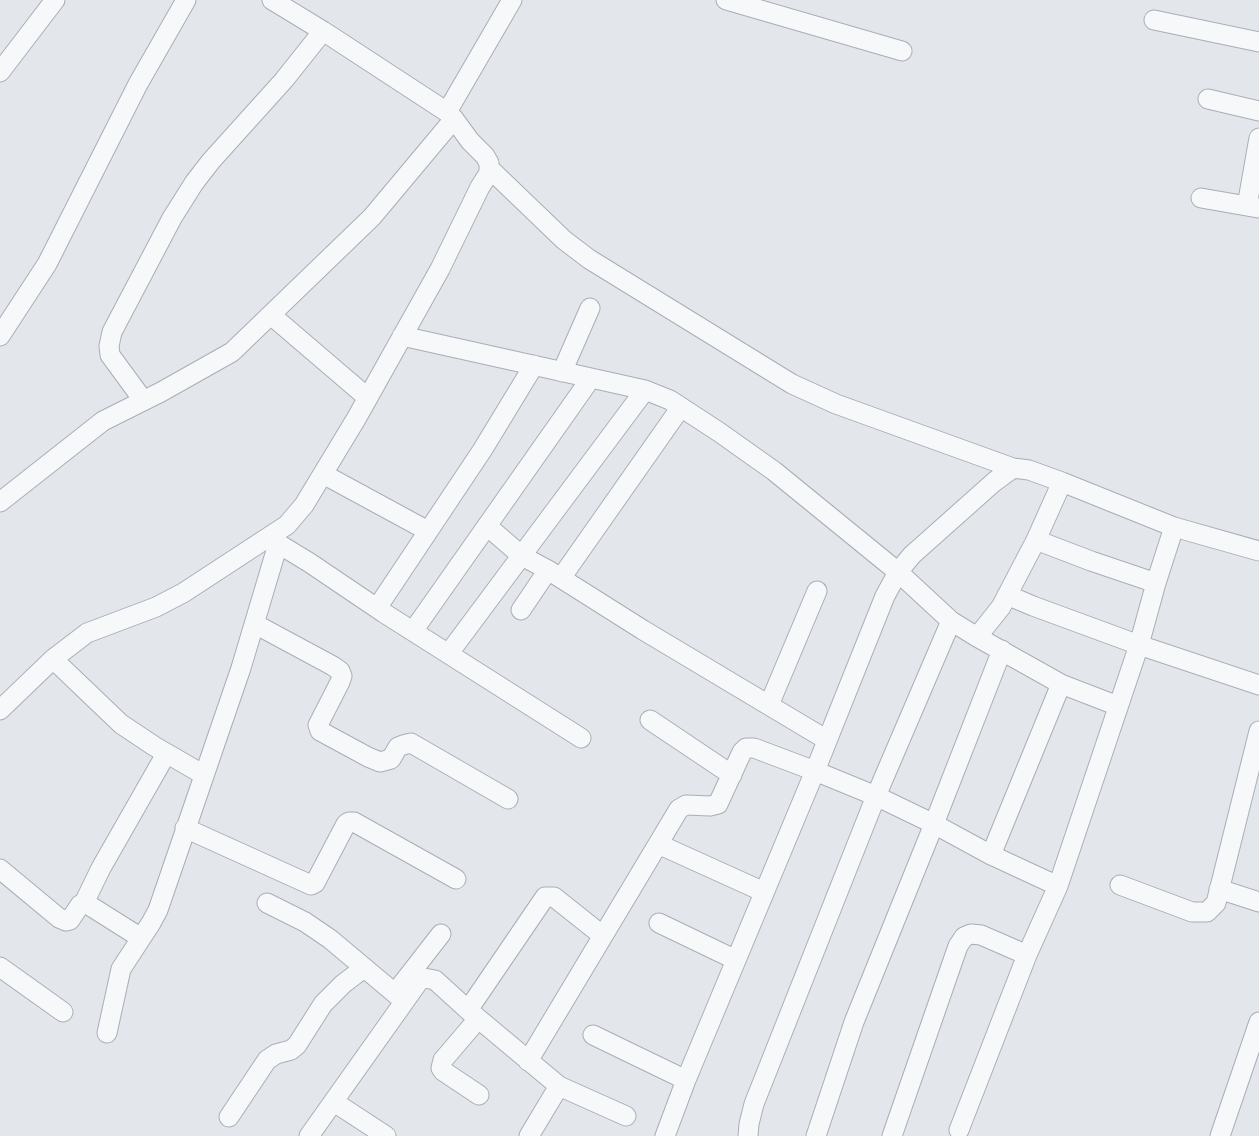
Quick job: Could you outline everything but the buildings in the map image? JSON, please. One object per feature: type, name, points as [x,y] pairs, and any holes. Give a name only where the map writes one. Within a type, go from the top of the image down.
[{"type":"street","points":[[0,72],[55,0]]},
{"type":"street","points":[[0,336],[47,264],[138,84],[186,0]]},
{"type":"street","points":[[0,710],[53,659],[87,633],[156,607],[274,541],[296,516],[324,474],[440,269],[489,172],[489,163],[485,156],[450,116],[323,31],[272,0]]},
{"type":"street","points":[[0,502],[103,421],[232,352],[372,217],[450,116],[512,0]]},
{"type":"street","points":[[726,0],[902,50]]},
{"type":"street","points":[[1154,20],[1259,42]]},
{"type":"street","points":[[143,400],[110,355],[109,346],[112,332],[172,218],[194,184],[211,160],[284,80],[323,31]]},
{"type":"street","points":[[1208,99],[1259,111]]},
{"type":"street","points":[[1200,198],[1253,207],[1259,138]]},
{"type":"street","points":[[489,168],[564,240],[589,259],[792,384],[836,404],[1013,468],[1029,470],[1062,482],[1174,527],[1259,552]]},
{"type":"street","points":[[562,372],[590,308]]},
{"type":"street","points":[[270,315],[368,398]]},
{"type":"street","points":[[402,336],[645,390],[670,400],[774,471],[898,572],[951,621],[1061,684],[1118,706]]},
{"type":"street","points":[[377,608],[483,448],[534,366]]},
{"type":"street","points":[[413,631],[591,378]]},
{"type":"street","points":[[450,653],[645,390]]},
{"type":"street","points":[[520,610],[555,574],[682,407]]},
{"type":"street","points":[[665,1136],[686,1080],[815,771],[885,596],[898,572],[912,554],[994,482],[1013,468]]},
{"type":"street","points":[[324,474],[428,531]]},
{"type":"street","points":[[977,637],[1001,607],[1036,540],[1062,482]]},
{"type":"street","points":[[487,526],[522,556],[555,574],[642,630],[827,740]]},
{"type":"street","points":[[959,1130],[1028,955],[1058,886],[1139,645],[1174,527]]},
{"type":"street","points":[[1036,540],[1156,583]]},
{"type":"street","points":[[274,541],[581,738]]},
{"type":"street","points":[[107,1032],[121,969],[158,910],[204,776],[255,624],[274,541]]},
{"type":"street","points":[[769,705],[817,591]]},
{"type":"street","points":[[1007,595],[1139,645],[1259,685]]},
{"type":"street","points":[[748,1136],[754,1104],[876,796],[951,621]]},
{"type":"street","points":[[255,624],[340,671],[342,676],[340,682],[318,725],[320,731],[380,762],[391,759],[398,748],[403,745],[411,744],[508,799]]},
{"type":"street","points":[[816,1136],[854,1022],[1002,650]]},
{"type":"street","points":[[53,659],[121,724],[166,754],[204,776]]},
{"type":"street","points":[[991,854],[1061,684]]},
{"type":"street","points":[[650,720],[732,774]]},
{"type":"street","points":[[1120,885],[1192,912],[1207,912],[1216,903],[1259,730]]},
{"type":"street","points":[[528,1061],[682,806],[686,804],[710,806],[718,804],[742,752],[746,748],[815,771],[876,796],[1058,886]]},
{"type":"street","points":[[84,904],[100,868],[166,754]]},
{"type":"street","points":[[186,828],[311,885],[315,883],[346,824],[354,822],[456,879]]},
{"type":"street","points":[[658,844],[764,892]]},
{"type":"street","points":[[0,869],[59,918],[66,921],[70,920],[80,905],[90,904],[141,938]]},
{"type":"street","points":[[1219,889],[1259,902]]},
{"type":"street","points":[[479,1095],[443,1071],[441,1068],[443,1060],[473,1015],[545,897],[554,897],[603,936]]},
{"type":"street","points":[[266,903],[305,922],[330,939],[400,997]]},
{"type":"street","points":[[659,923],[736,960]]},
{"type":"street","points":[[310,1136],[334,1102],[441,934]]},
{"type":"street","points":[[892,1136],[958,946],[964,937],[971,934],[981,935],[1028,955]]},
{"type":"street","points":[[0,967],[63,1012]]},
{"type":"street","points":[[229,1117],[267,1060],[276,1054],[291,1050],[297,1045],[323,1004],[343,984],[364,968]]},
{"type":"street","points":[[400,997],[424,978],[435,980],[473,1015],[559,1086],[626,1116]]},
{"type":"street","points":[[1220,1136],[1259,1022]]},
{"type":"street","points":[[593,1035],[686,1080]]},
{"type":"street","points":[[528,1136],[559,1086]]},
{"type":"street","points":[[334,1102],[386,1136]]}]
